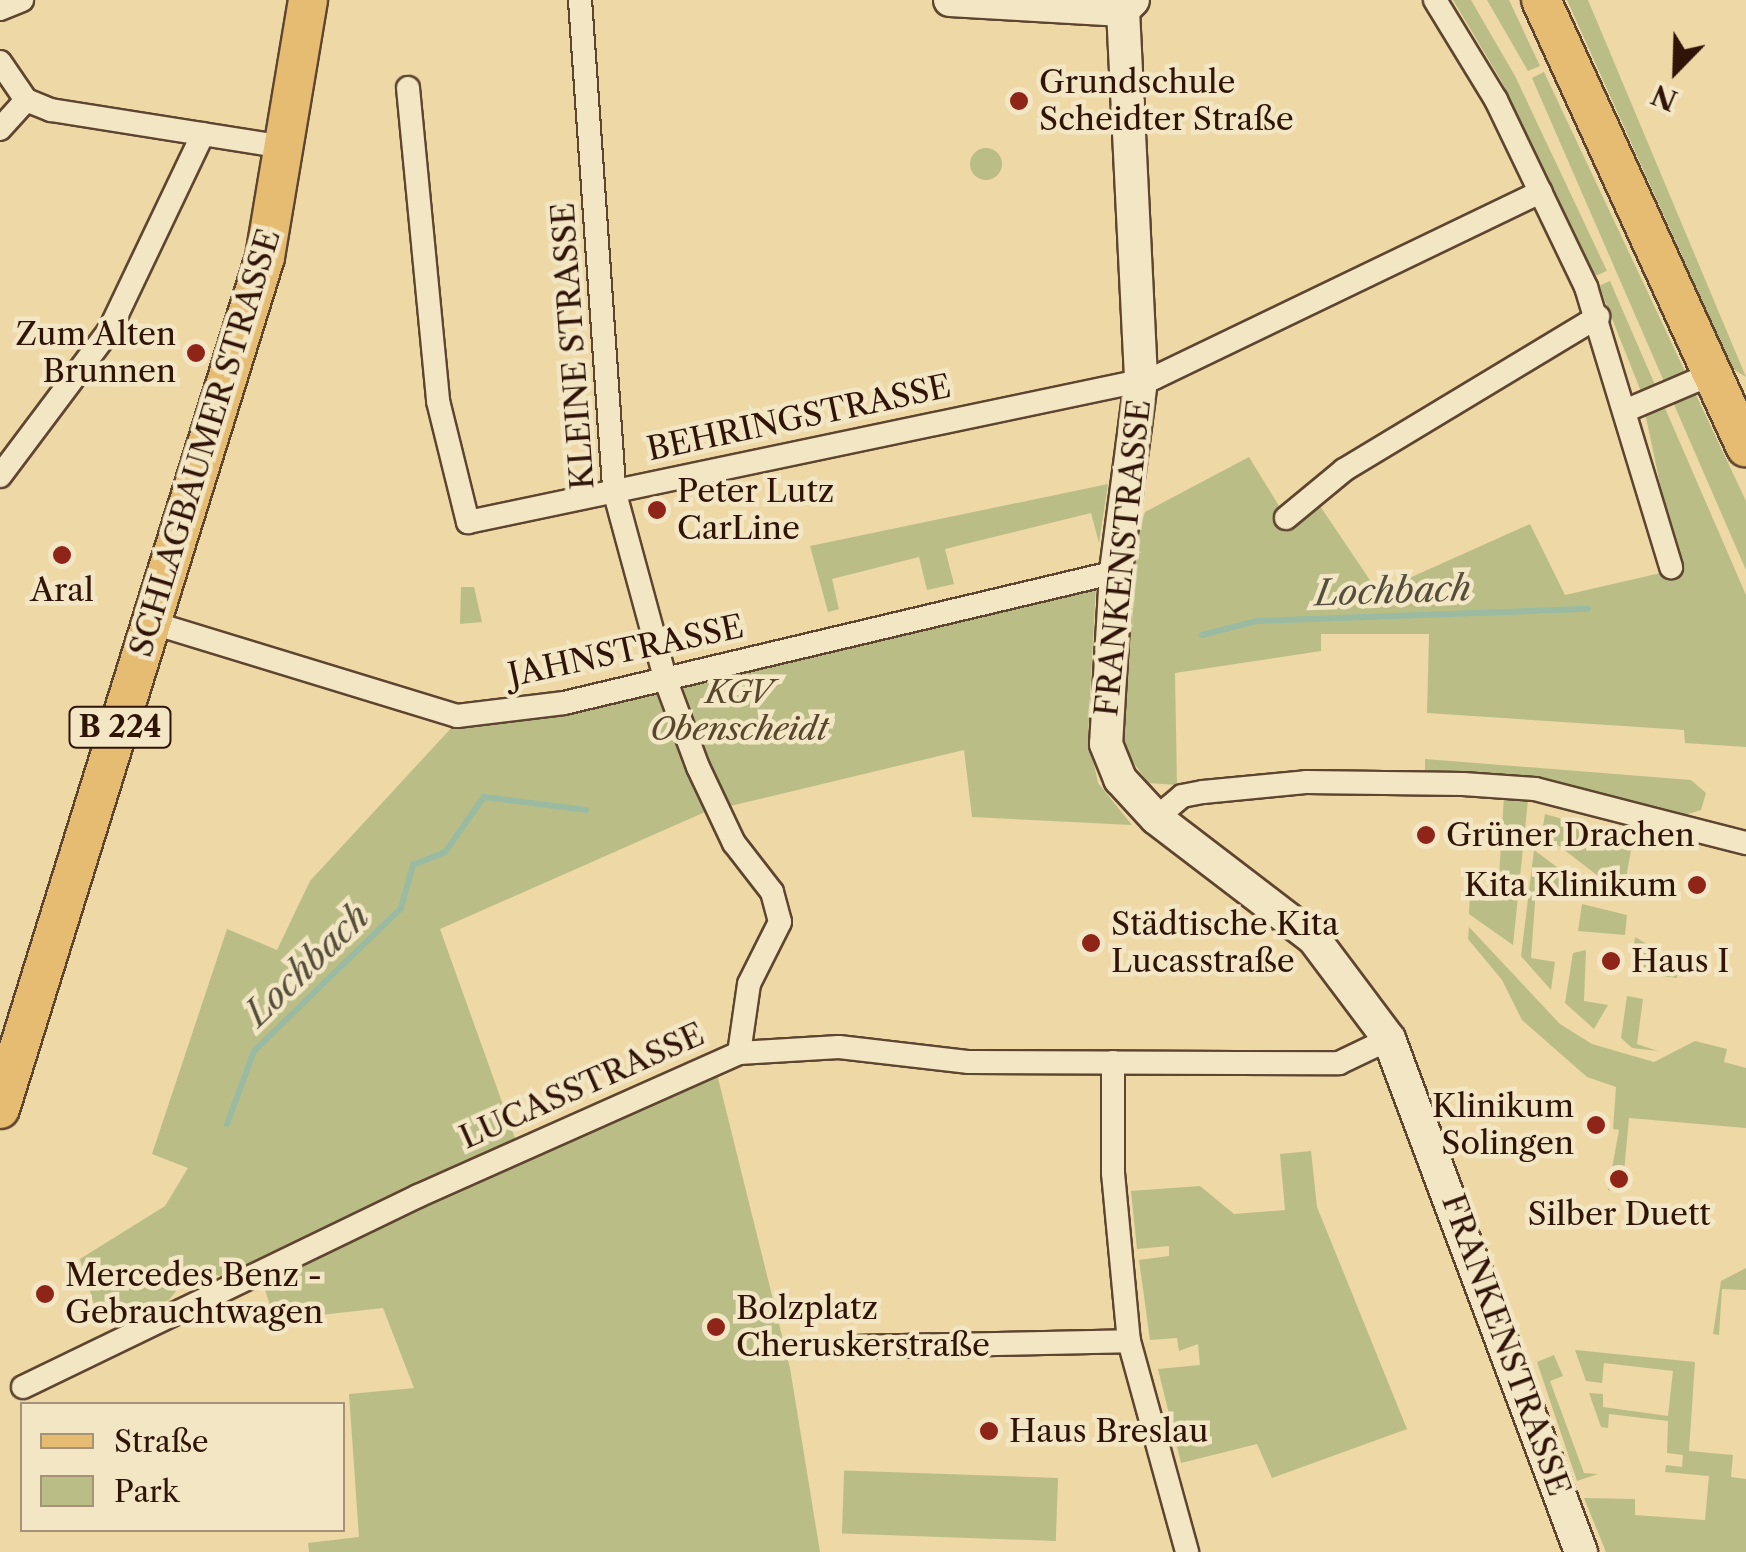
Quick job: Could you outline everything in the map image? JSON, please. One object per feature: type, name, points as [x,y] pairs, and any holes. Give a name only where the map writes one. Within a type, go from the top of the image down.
[{"type":"main road","name":"SCHLAGBAUMER STRASSE","points":[[0,1109],[264,257],[308,0]]},
{"type":"main road","points":[[1541,0],[1726,389],[1746,447]]},
{"type":"street","points":[[0,9],[22,0]]},
{"type":"street","name":"KLEINE STRASSE","points":[[580,0],[614,490],[666,681],[716,808],[778,910],[780,922],[749,984],[739,1053]]},
{"type":"street","points":[[950,0],[1128,5]]},
{"type":"street","points":[[1435,0],[1496,100],[1598,317],[1672,567]]},
{"type":"street","name":"FRANKENSTRASSE","points":[[1128,5],[1141,381],[1116,572],[1106,744],[1120,779],[1156,818],[1314,939],[1389,1039],[1581,1552]]},
{"type":"street","points":[[0,62],[26,100],[284,147]]},
{"type":"street","name":"BEHRINGSTRASSE","points":[[408,88],[438,401],[468,522],[1141,381],[1541,192]]},
{"type":"street","points":[[0,129],[26,100]]},
{"type":"street","points":[[0,476],[110,331],[202,134]]},
{"type":"street","points":[[1286,518],[1344,470],[1598,317]]},
{"type":"street","points":[[1627,410],[1726,389]]},
{"type":"street","name":"JAHNSTRASSE","points":[[153,623],[457,716],[564,703],[666,681],[1116,572]]},
{"type":"street","points":[[1156,818],[1182,796],[1220,790],[1306,782],[1463,784],[1535,789],[1746,842]]},
{"type":"street","name":"LUCASSTRASSE","points":[[22,1387],[418,1196],[739,1053],[840,1047],[930,1060],[1339,1063],[1389,1039]]},
{"type":"street","points":[[1114,1062],[1113,1173],[1128,1342],[1187,1552]]},
{"type":"street","points":[[852,1347],[1128,1342]]},
{"type":"green space","points":[[1453,0],[1471,0],[1515,76],[1607,271],[1595,276],[1502,82]]},
{"type":"green space","points":[[1487,0],[1509,0],[1540,66],[1528,71]]},
{"type":"green space","points":[[1567,0],[1588,0],[1746,377],[1733,369]]},
{"type":"green space","points":[[1544,72],[1746,501],[1746,570],[1532,78]]},
{"type":"green space","points":[[986,148],[998,152],[1002,164],[998,176],[986,180],[974,176],[970,164],[974,152]]},
{"type":"green space","points":[[1610,281],[1746,595],[1746,747],[1685,743],[1684,730],[1427,713],[1429,634],[1321,634],[1321,651],[1175,673],[1177,785],[1148,783],[1120,743],[1122,579],[1145,512],[1249,457],[1290,524],[1318,503],[1378,592],[1530,524],[1565,595],[1678,569],[1640,389],[1599,286]]},
{"type":"green space","points":[[1108,484],[1099,543],[1091,513],[945,549],[954,584],[927,590],[919,557],[832,579],[839,609],[828,612],[810,546]]},
{"type":"green space","name":"KGV Obenscheidt","points":[[1096,584],[1088,736],[1098,783],[1132,825],[972,817],[964,750],[726,807],[683,688]]},
{"type":"green space","points":[[461,587],[474,587],[482,622],[460,624]]},
{"type":"green space","points":[[658,694],[705,812],[440,929],[516,1141],[228,1279],[195,1267],[169,1300],[101,1327],[80,1259],[165,1206],[188,1168],[152,1154],[227,929],[277,950],[310,881],[454,725]]},
{"type":"green space","points":[[1425,759],[1691,780],[1706,793],[1701,810],[1685,815],[1536,782],[1425,775]]},
{"type":"green space","points":[[1504,796],[1528,800],[1513,945],[1469,914],[1470,892],[1498,893]]},
{"type":"green space","points":[[1545,814],[1633,839],[1623,895],[1542,833]]},
{"type":"green space","points":[[1534,850],[1573,879],[1572,892],[1536,889],[1531,958],[1555,962],[1551,990],[1521,956]]},
{"type":"green space","points":[[1582,904],[1627,915],[1625,935],[1578,931]]},
{"type":"green space","points":[[1469,927],[1560,1024],[1592,1044],[1654,1062],[1695,1041],[1727,1049],[1724,1062],[1746,1068],[1746,1128],[1629,1118],[1624,1172],[1616,1172],[1615,1185],[1622,1192],[1608,1190],[1619,1130],[1613,1129],[1616,1087],[1587,1077],[1522,1020],[1502,980],[1468,939]]},
{"type":"green space","points":[[1635,937],[1679,963],[1677,978],[1631,972]]},
{"type":"green space","points":[[1586,950],[1584,1001],[1608,1005],[1594,1029],[1565,1003],[1573,953]]},
{"type":"green space","points":[[1627,996],[1643,999],[1637,1044],[1658,1051],[1632,1048],[1621,1038]]},
{"type":"green space","points":[[716,1070],[790,1368],[820,1552],[309,1552],[308,1543],[359,1537],[349,1394],[414,1388],[383,1308],[275,1320],[263,1284]]},
{"type":"green space","points":[[1311,1151],[1317,1207],[1407,1429],[1272,1478],[1257,1444],[1181,1463],[1158,1369],[1200,1365],[1198,1344],[1179,1351],[1177,1338],[1150,1340],[1139,1260],[1169,1256],[1169,1246],[1137,1249],[1131,1191],[1200,1186],[1234,1214],[1285,1210],[1280,1154]]},
{"type":"green space","points":[[1746,1268],[1746,1290],[1722,1289],[1719,1335],[1713,1334],[1721,1281]]},
{"type":"green space","points":[[1575,1350],[1695,1362],[1689,1451],[1733,1455],[1731,1477],[1746,1479],[1746,1552],[1606,1552],[1584,1498],[1635,1499],[1635,1515],[1705,1520],[1709,1476],[1665,1472],[1666,1465],[1682,1467],[1683,1455],[1667,1453],[1668,1421],[1609,1414],[1608,1428],[1601,1427],[1589,1393],[1603,1394],[1603,1407],[1668,1416],[1673,1371],[1604,1363],[1602,1383],[1586,1381]]},
{"type":"green space","points":[[1554,1355],[1563,1376],[1550,1381],[1584,1473],[1598,1474],[1577,1481],[1537,1362]]},
{"type":"green space","points":[[844,1471],[1058,1478],[1056,1541],[842,1533]]},
{"type":"waterway","name":"Lochbach","points":[[1202,635],[1257,621],[1588,609]]},
{"type":"waterway","name":"Lochbach","points":[[227,1124],[254,1051],[401,908],[413,865],[445,852],[484,797],[586,810]]},
{"type":"place","name":"Grundschule Scheidter Straße","points":[[1019,101]]},
{"type":"place","name":"Zum Alten Brunnen","points":[[196,353]]},
{"type":"place","name":"Peter Lutz CarLine","points":[[657,510]]},
{"type":"place","name":"Aral","points":[[62,555]]},
{"type":"place","name":"Grüner Drachen","points":[[1426,835]]},
{"type":"place","name":"Kita Klinikum","points":[[1697,885]]},
{"type":"place","name":"Städtische Kita Lucasstraße","points":[[1091,943]]},
{"type":"place","name":"Haus I","points":[[1611,961]]},
{"type":"place","name":"Klinikum Solingen","points":[[1596,1125]]},
{"type":"place","name":"Silber Duett","points":[[1619,1179]]},
{"type":"place","name":"Mercedes Benz - Gebrauchtwagen","points":[[45,1294]]},
{"type":"place","name":"Bolzplatz Cheruskerstraße","points":[[716,1327]]},
{"type":"place","name":"Haus Breslau","points":[[989,1431]]}]
